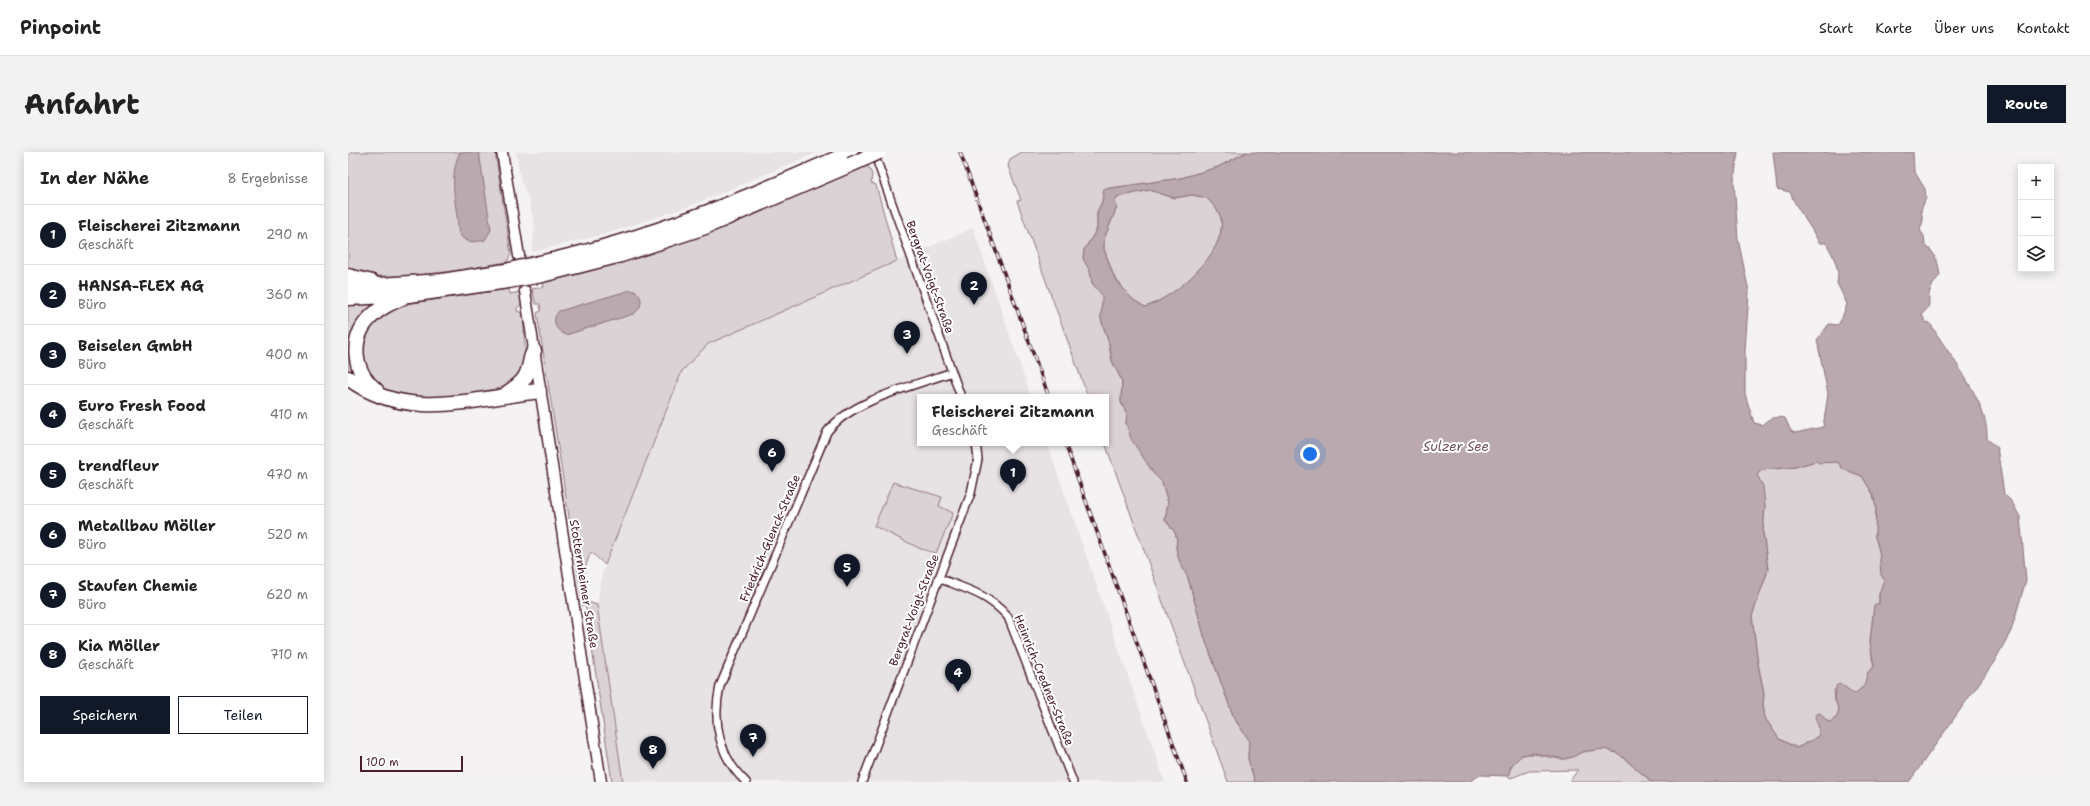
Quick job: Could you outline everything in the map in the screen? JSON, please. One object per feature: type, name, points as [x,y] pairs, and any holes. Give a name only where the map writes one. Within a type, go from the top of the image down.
[{"type":"highway","points":[[348,298],[409,295],[540,269],[621,255],[705,227],[848,157],[878,158]]},
{"type":"highway","points":[[348,276],[384,286]]},
{"type":"highway","points":[[348,287],[384,286],[507,276]]},
{"type":"highway","points":[[386,398],[366,382],[360,373],[357,362],[356,346],[360,332],[374,314],[391,303],[409,295]]},
{"type":"highway","points":[[504,395],[518,386],[524,379],[529,367],[529,359],[534,351]]},
{"type":"highway","points":[[348,378],[367,391],[386,398],[411,404],[440,405],[539,391]]},
{"type":"main road","points":[[502,152],[519,256]]},
{"type":"main road","name":"Stotternheimer Straße","points":[[524,291],[601,782]]},
{"type":"street","name":"Bergrat-Voigt-Straße","points":[[878,158],[960,394]]},
{"type":"street","name":"Friedrich-Glenck-Straße","points":[[746,782],[736,772],[725,754],[716,721],[716,703],[728,669],[827,432],[835,421],[857,408],[952,372]]},
{"type":"street","name":"Bergrat-Voigt-Straße","points":[[862,782],[971,493],[978,459],[976,446]]},
{"type":"street","name":"Heinrich-Credner-Straße","points":[[938,578],[982,594],[998,605],[1008,617],[1073,782]]},
{"type":"shaded area","points":[[352,152],[495,152],[511,254],[507,262],[448,272],[407,276],[367,275],[348,272],[348,155]]},
{"type":"shaded area","points":[[516,152],[818,152],[690,206],[612,232],[532,252],[535,227],[529,200],[521,181]]},
{"type":"shaded area","points":[[1022,152],[1247,152],[1218,167],[1181,178],[1104,189],[1102,202],[1097,212],[1097,229],[1084,250],[1083,258],[1090,271],[1092,283],[1103,295],[1101,319],[1109,344],[1112,361],[1122,381],[1121,402],[1127,414],[1126,423],[1154,474],[1162,482],[1168,503],[1165,520],[1174,531],[1177,538],[1176,548],[1179,560],[1188,578],[1205,639],[1234,718],[1249,740],[1248,759],[1255,782],[1228,782],[1106,446],[1109,446],[1109,394],[1087,394],[1017,201],[1021,200],[1008,166],[1010,159]]},
{"type":"shaded area","points":[[868,166],[872,174],[871,183],[876,185],[897,261],[708,344],[682,371],[605,565],[591,552],[584,577],[585,588],[588,602],[597,605],[623,782],[612,782],[585,602],[583,606],[537,313],[541,311],[540,304],[536,304],[532,289],[544,287],[543,282],[583,273],[662,249],[852,171],[853,172]]},
{"type":"shaded area","points":[[1150,190],[1174,198],[1192,195],[1207,198],[1216,208],[1220,216],[1221,232],[1216,246],[1196,273],[1170,294],[1145,307],[1132,299],[1114,277],[1104,249],[1104,239],[1117,207],[1115,201],[1117,197]]},
{"type":"shaded area","points":[[973,228],[1030,394],[917,394],[917,446],[1048,446],[1165,782],[623,782],[597,605],[601,577],[682,371],[708,344]]},
{"type":"shaded area","points":[[509,289],[510,294],[520,292],[522,304],[517,308],[517,311],[523,313],[526,364],[524,370],[510,387],[427,401],[385,393],[366,376],[360,339],[372,320],[399,305]]},
{"type":"shaded area","points":[[380,303],[353,341],[348,342],[348,305]]},
{"type":"shaded area","points":[[348,347],[350,348],[359,377],[348,376]]},
{"type":"shaded area","points":[[1816,461],[1838,462],[1843,469],[1862,476],[1873,494],[1876,508],[1875,537],[1885,579],[1879,594],[1879,603],[1874,606],[1870,642],[1874,667],[1868,672],[1864,686],[1856,693],[1834,690],[1835,701],[1839,709],[1837,717],[1833,721],[1827,722],[1820,713],[1819,735],[1797,748],[1779,739],[1765,718],[1763,705],[1764,693],[1758,664],[1752,616],[1768,570],[1763,532],[1765,506],[1757,475],[1762,470],[1795,467]]},
{"type":"shaded area","points":[[893,482],[942,497],[939,506],[953,513],[936,553],[921,549],[874,526]]},
{"type":"shaded area","points":[[1604,749],[1619,754],[1652,782],[1569,782],[1578,770],[1529,771],[1511,778],[1508,776],[1512,765],[1517,758],[1523,755],[1530,754],[1563,759],[1586,751]]},
{"type":"water","points":[[460,152],[479,152],[491,230],[485,240],[475,242],[465,240],[458,231],[454,176]]},
{"type":"water","name":"Sulzer See","points":[[1247,152],[1738,152],[1734,181],[1738,239],[1749,292],[1745,350],[1745,394],[1754,423],[1763,425],[1773,418],[1785,418],[1791,431],[1795,433],[1823,427],[1828,394],[1817,340],[1829,324],[1838,325],[1847,304],[1837,283],[1837,267],[1826,243],[1819,243],[1796,205],[1790,192],[1777,189],[1773,152],[1913,152],[1914,171],[1925,189],[1926,198],[1921,210],[1923,221],[1920,230],[1924,236],[1925,245],[1932,251],[1936,258],[1940,275],[1930,291],[1928,308],[1922,314],[1925,322],[1930,323],[1975,394],[1986,424],[1987,439],[1997,447],[2004,494],[2012,502],[2020,517],[2026,580],[2011,631],[1994,662],[1909,782],[1652,782],[1619,754],[1604,749],[1582,752],[1573,757],[1563,759],[1534,753],[1522,755],[1511,766],[1508,776],[1480,775],[1469,782],[1255,782],[1248,759],[1249,740],[1234,718],[1205,639],[1188,578],[1179,560],[1176,548],[1177,538],[1174,531],[1165,520],[1168,503],[1162,482],[1154,474],[1131,439],[1126,423],[1127,414],[1121,402],[1122,381],[1112,361],[1109,344],[1101,319],[1102,295],[1092,283],[1090,271],[1083,259],[1084,250],[1097,229],[1097,212],[1102,202],[1104,189],[1181,178],[1218,167]],"holes":[[[1150,190],[1174,198],[1192,195],[1207,198],[1216,208],[1220,216],[1221,232],[1216,246],[1196,272],[1170,294],[1145,307],[1132,299],[1114,277],[1104,249],[1104,239],[1117,207],[1115,201],[1117,197]],[[1816,461],[1819,463],[1838,462],[1843,469],[1862,476],[1873,494],[1876,508],[1875,537],[1879,550],[1881,575],[1884,579],[1879,594],[1879,603],[1874,605],[1870,642],[1874,667],[1868,672],[1864,686],[1856,693],[1839,684],[1836,686],[1835,701],[1839,709],[1837,717],[1830,722],[1827,721],[1820,713],[1817,714],[1815,717],[1819,728],[1819,735],[1797,748],[1779,739],[1765,718],[1763,705],[1764,693],[1758,664],[1752,616],[1768,570],[1763,532],[1765,506],[1763,486],[1757,475],[1762,470],[1795,467]]]},
{"type":"water","points":[[631,290],[638,294],[641,301],[641,305],[633,314],[566,335],[559,331],[555,325],[556,314],[559,311]]},
{"type":"railway","points":[[960,152],[1048,394]]},
{"type":"railway","points":[[1066,446],[1187,782]]},
{"type":"place","name":"HANSA-FLEX AG","points":[[974,305]]},
{"type":"place","name":"Beiselen GmbH","points":[[907,354]]},
{"type":"place","name":"Metallbau Möller","points":[[772,472]]},
{"type":"place","name":"Fleischerei Zitzmann","points":[[1013,492]]},
{"type":"place","name":"trendfleur","points":[[847,587]]},
{"type":"place","name":"Euro Fresh Food","points":[[958,692]]},
{"type":"place","name":"Staufen Chemie","points":[[753,757]]},
{"type":"place","name":"Kia Möller","points":[[653,769]]}]
